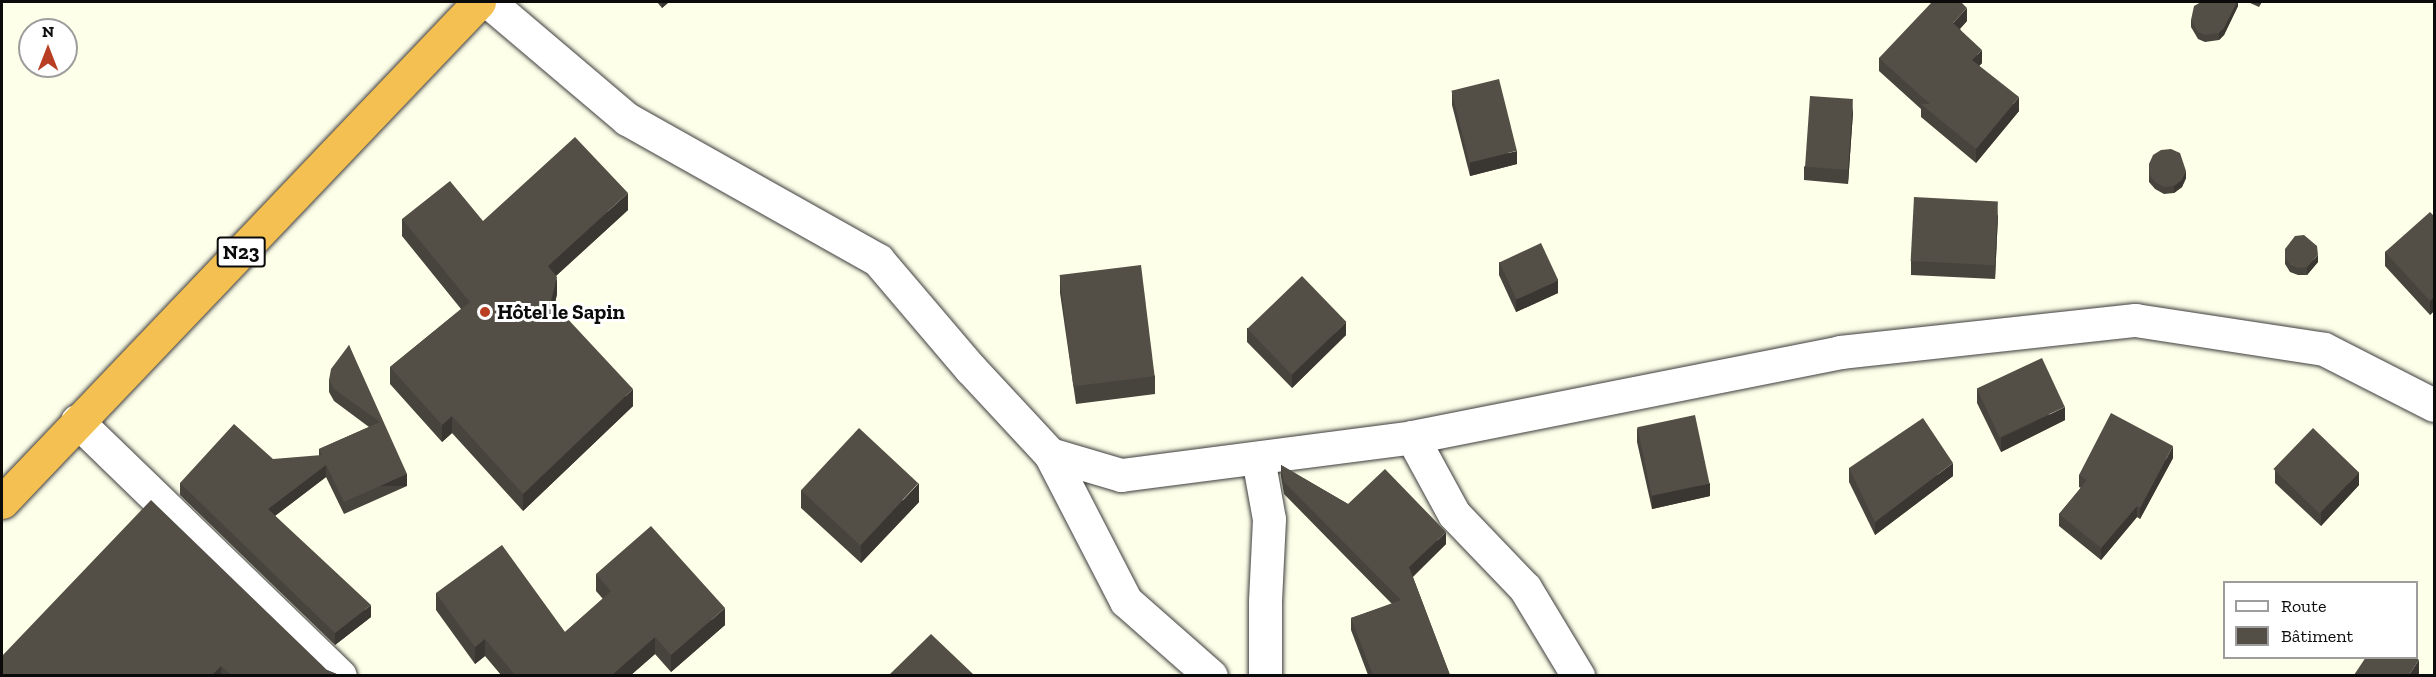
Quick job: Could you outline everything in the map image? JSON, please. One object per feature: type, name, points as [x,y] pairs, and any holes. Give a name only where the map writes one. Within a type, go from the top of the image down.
[{"type":"highway","name":"N23","points":[[2,502],[479,2]]},
{"type":"street","points":[[489,2],[627,118],[878,260],[970,368],[1050,454],[1126,601],[1211,675]]},
{"type":"street","points":[[1050,454],[1121,475],[1412,437],[1840,352],[2135,320],[2324,349],[2434,405]]},
{"type":"street","points":[[77,421],[340,675]]},
{"type":"street","points":[[1412,437],[1454,514],[1525,588],[1578,675]]},
{"type":"street","points":[[1258,458],[1269,519],[1265,602],[1266,675]]},
{"type":"building","points":[[1932,2],[1961,2],[1967,8],[1953,23],[1982,50],[1972,60],[2019,97],[1976,149],[1921,104],[1930,104],[1879,58]]},
{"type":"building","points":[[2201,2],[2237,2],[2224,28],[2219,33],[2205,35],[2198,32],[2191,20],[2194,6]]},
{"type":"building","points":[[1499,79],[1517,151],[1469,163],[1451,91]]},
{"type":"building","points":[[1810,96],[1853,99],[1848,170],[1805,167]]},
{"type":"building","points":[[575,137],[628,193],[548,266],[557,277],[551,301],[633,389],[523,494],[452,416],[442,425],[390,367],[470,302],[402,219],[450,181],[483,221]]},
{"type":"building","points":[[2171,149],[2180,153],[2186,171],[2182,180],[2174,186],[2164,187],[2155,182],[2149,174],[2149,164],[2153,155],[2161,150]]},
{"type":"building","points":[[1914,197],[1998,201],[1995,265],[1911,261]]},
{"type":"building","points":[[2430,212],[2434,216],[2434,297],[2430,301],[2385,252]]},
{"type":"building","points":[[2304,235],[2317,246],[2318,255],[2307,267],[2298,268],[2290,265],[2285,257],[2285,249],[2295,236]]},
{"type":"building","points":[[1541,243],[1558,280],[1517,300],[1499,262]]},
{"type":"building","points":[[1141,265],[1155,376],[1073,386],[1060,275]]},
{"type":"building","points":[[1302,276],[1346,322],[1292,375],[1247,329]]},
{"type":"building","points":[[349,345],[407,474],[344,502],[326,465],[268,509],[371,605],[335,633],[180,483],[234,424],[273,459],[322,455],[319,449],[380,422],[334,389],[329,380],[331,369]]},
{"type":"building","points":[[2042,358],[2065,407],[2000,437],[1977,388]]},
{"type":"building","points":[[2111,413],[2173,446],[2140,508],[2137,506],[2101,548],[2059,514],[2087,480],[2079,475]]},
{"type":"building","points":[[1695,415],[1710,483],[1652,496],[1637,427]]},
{"type":"building","points":[[1923,418],[1953,463],[1875,522],[1849,468]]},
{"type":"building","points":[[859,428],[918,483],[860,545],[801,490]]},
{"type":"building","points":[[2313,428],[2359,472],[2319,513],[2273,469]]},
{"type":"building","points":[[1281,465],[1348,504],[1385,469],[1446,532],[1409,567],[1450,675],[1373,675],[1351,618],[1401,600],[1284,482]]},
{"type":"building","points":[[151,500],[327,670],[339,675],[231,675],[221,666],[212,675],[2,675],[2,656]]},
{"type":"building","points":[[651,526],[725,608],[671,655],[655,637],[612,675],[515,675],[485,639],[475,647],[436,593],[502,545],[565,632],[611,591],[596,574]]},
{"type":"building","points":[[931,634],[973,674],[889,675]]},
{"type":"building","points":[[2365,659],[2419,660],[2409,675],[2354,675]]},
{"type":"place","name":"Hôtel le Sapin","points":[[485,312]]}]
